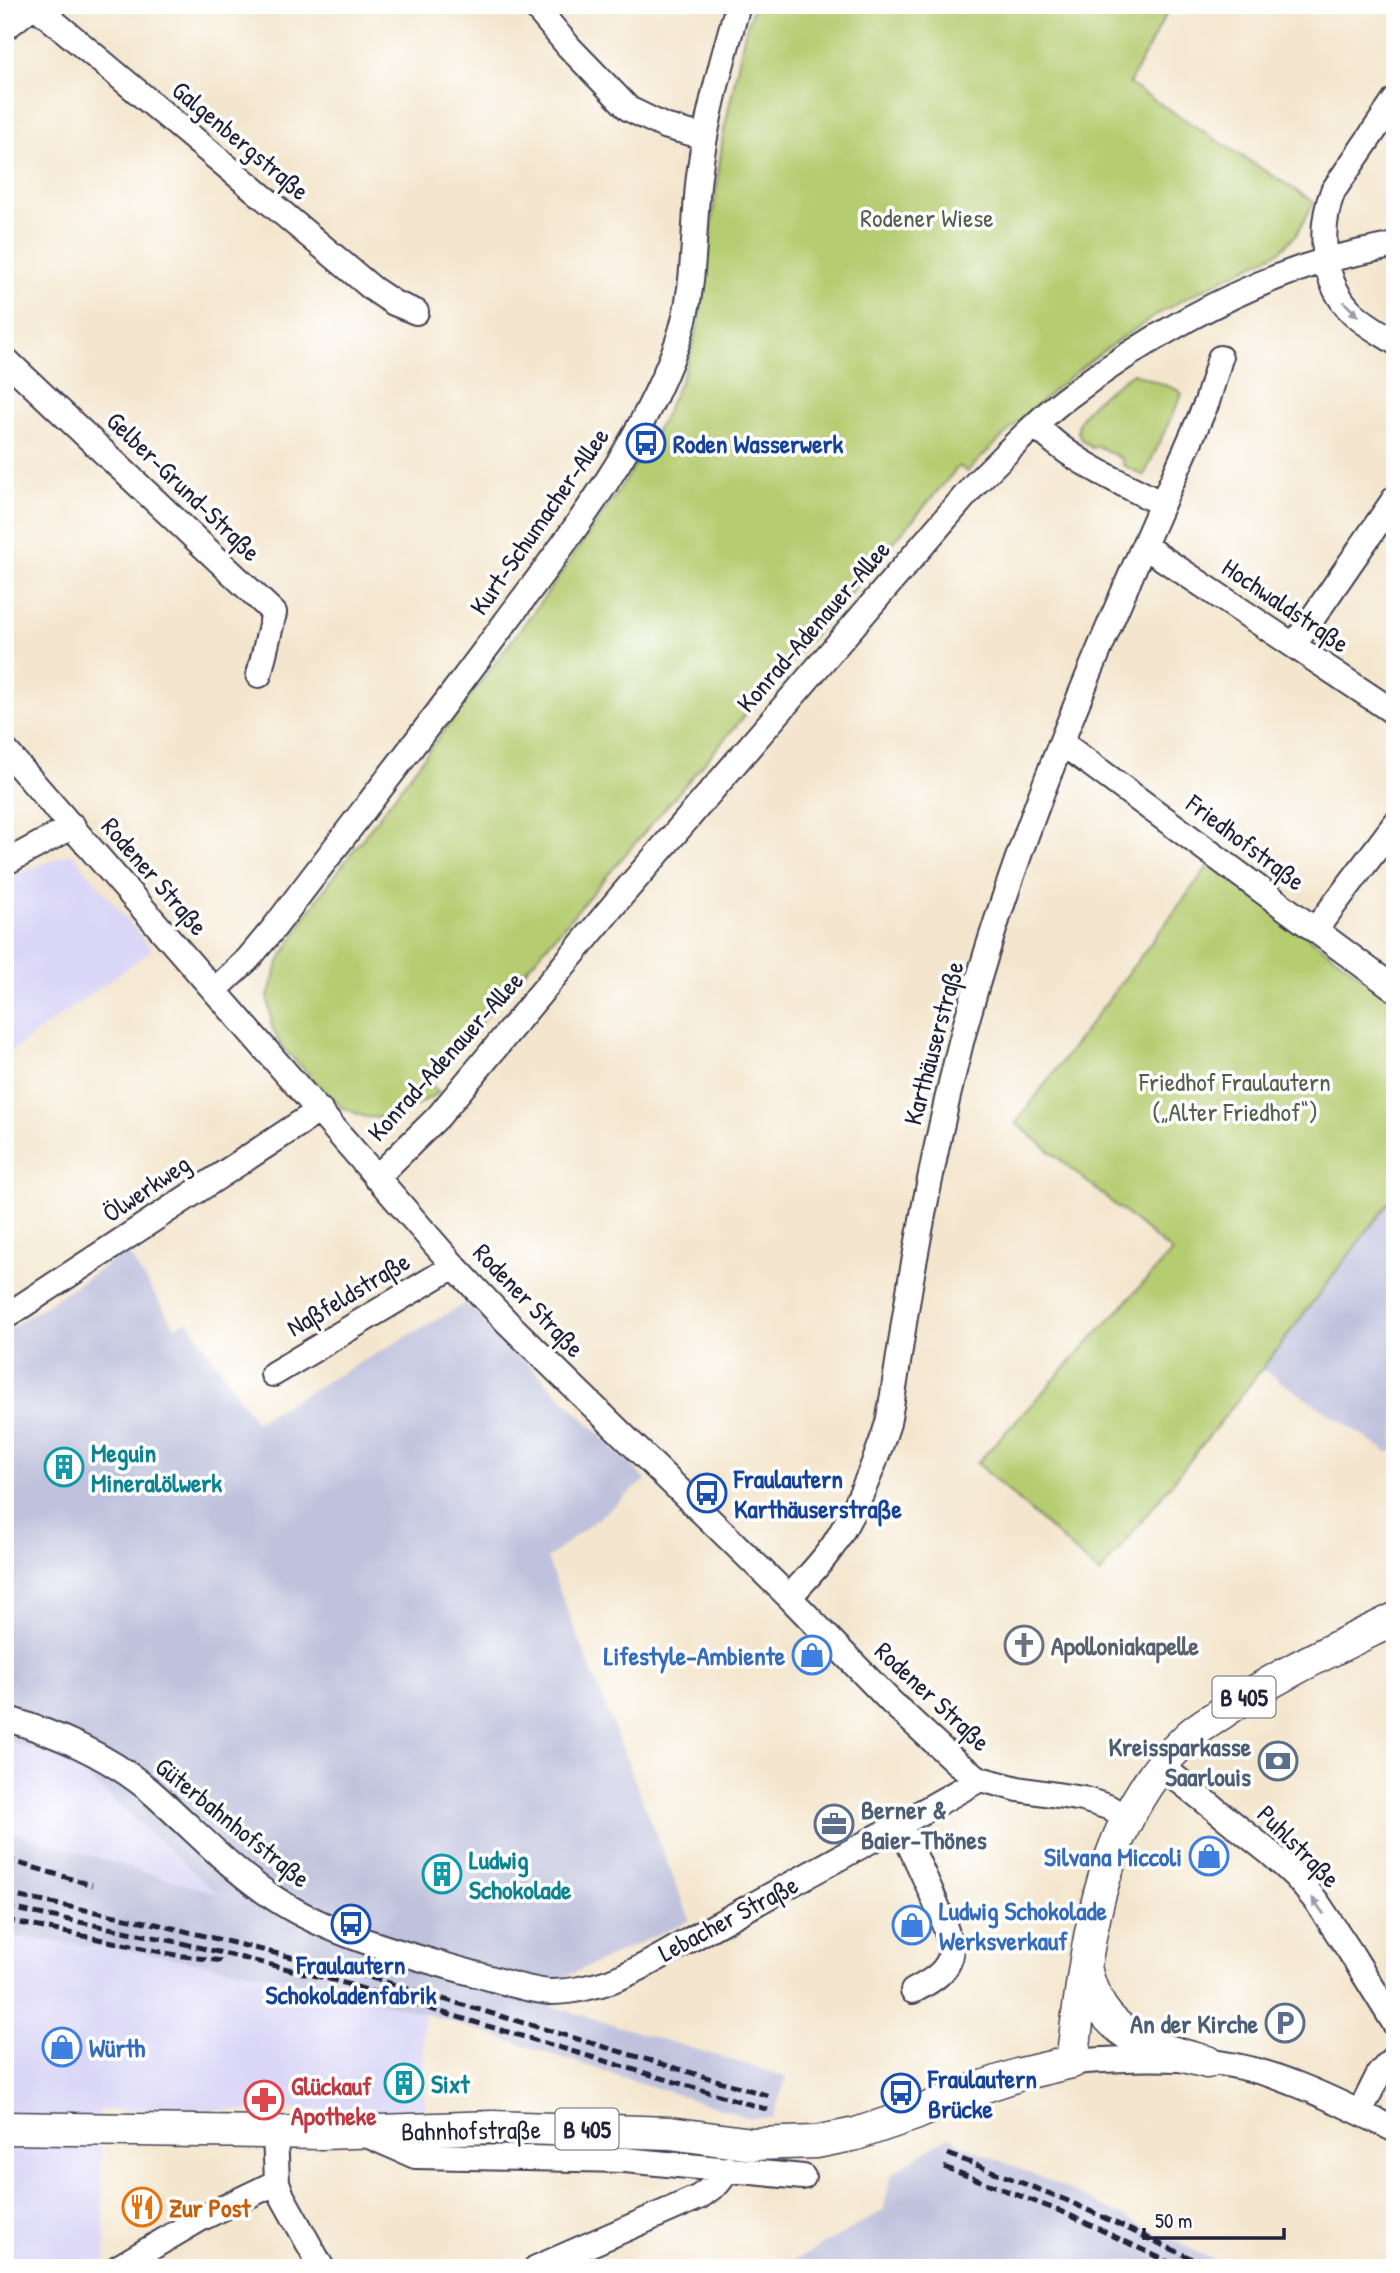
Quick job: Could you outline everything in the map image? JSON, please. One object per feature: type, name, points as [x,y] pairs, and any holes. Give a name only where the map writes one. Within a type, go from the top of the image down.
[{"type":"main road","name":"B 405","points":[[1072,2062],[1085,1965],[1103,1879],[1127,1818],[1161,1766],[1187,1738],[1243,1698],[1392,1625]]},
{"type":"main road","points":[[1085,1965],[1089,1986],[1110,2019],[1129,2036],[1153,2048],[1207,2062]]},
{"type":"main road","name":"Bahnhofstraße","points":[[5,2128],[362,2133],[493,2127],[670,2133],[767,2144],[816,2142],[856,2134],[1021,2074],[1072,2062]]},
{"type":"street","points":[[5,28],[34,5]]},
{"type":"street","name":"Galgenbergstraße","points":[[34,5],[373,289],[394,303],[416,312]]},
{"type":"street","name":"Kurt-Schumacher-Allee","points":[[215,990],[248,959],[281,919],[560,550],[625,453],[658,390],[688,312],[705,137],[738,5]]},
{"type":"street","points":[[545,9],[603,84],[629,109],[664,126],[705,137]]},
{"type":"street","points":[[1395,100],[1334,191],[1327,207],[1325,224],[1327,261],[1332,281],[1343,302],[1355,315],[1395,342]]},
{"type":"street","name":"Konrad-Adenauer-Allee","points":[[376,1178],[438,1118],[622,895],[976,483],[1036,425],[1059,404],[1115,363],[1224,301],[1279,277],[1327,261],[1395,245]]},
{"type":"street","name":"Karthäuserstraße","points":[[789,1597],[820,1564],[835,1543],[881,1446],[890,1410],[935,1152],[961,1045],[1002,905],[1062,743],[1207,402],[1220,358]]},
{"type":"street","name":"Gelber-Grund-Straße","points":[[5,359],[274,613],[259,675]]},
{"type":"street","points":[[1036,425],[1052,441],[1070,453],[1162,504]]},
{"type":"street","points":[[1294,645],[1395,498]]},
{"type":"street","name":"Hochwaldstraße","points":[[1144,546],[1395,713]]},
{"type":"street","name":"Friedhofstraße","points":[[1062,743],[1395,989]]},
{"type":"street","name":"Rodener Straße","points":[[5,750],[320,1110],[376,1178],[508,1323],[789,1597],[891,1702],[957,1763],[980,1779]]},
{"type":"street","points":[[1315,930],[1395,824]]},
{"type":"street","points":[[5,863],[73,826]]},
{"type":"street","name":"Ölwerkweg","points":[[5,1317],[320,1110]]},
{"type":"street","name":"Naßfeldstraße","points":[[273,1374],[454,1266]]},
{"type":"street","name":"Güterbahnhofstraße","points":[[5,1718],[49,1731],[79,1744],[118,1768],[147,1789],[237,1870],[272,1897],[303,1916],[339,1931],[432,1961],[551,1992]]},
{"type":"street","name":"Puhlstraße","points":[[1161,1766],[1296,1877],[1317,1902],[1395,2024]]},
{"type":"street","points":[[980,1779],[1018,1789],[1083,1799],[1108,1807],[1127,1818]]},
{"type":"street","name":"Lebacher Straße","points":[[551,1992],[588,1988],[610,1982],[980,1779]]},
{"type":"street","points":[[900,1825],[948,1935],[951,1955],[941,1973],[913,1991]]},
{"type":"street","points":[[1360,2112],[1380,2074],[1395,2056]]},
{"type":"street","points":[[1072,2062],[1125,2058],[1182,2059],[1241,2068],[1292,2082],[1395,2130]]},
{"type":"street","points":[[275,2133],[277,2182],[321,2268]]},
{"type":"street","points":[[362,2133],[415,2156],[625,2160],[803,2177]]},
{"type":"street","points":[[536,2268],[699,2197],[718,2183],[729,2169]]},
{"type":"street","points":[[117,2268],[200,2219],[277,2182]]},
{"type":"shaded area","points":[[72,853],[152,950],[5,1056],[5,879]]},
{"type":"shaded area","points":[[1395,1194],[1395,1447],[1389,1453],[1262,1369]]},
{"type":"shaded area","points":[[127,1251],[175,1327],[188,1320],[255,1422],[466,1303],[646,1480],[547,1559],[690,1920],[521,1997],[787,2077],[772,2118],[750,2118],[423,2013],[275,1976],[114,1948],[5,1936],[5,1830],[218,1894],[73,1764],[5,1740],[5,1332]]},
{"type":"shaded area","points":[[5,1740],[73,1764],[220,1895],[5,1830]]},
{"type":"shaded area","points":[[5,1936],[114,1948],[275,1976],[423,2013],[425,2110],[99,2110],[106,2260],[89,2268],[5,2268]]},
{"type":"shaded area","points":[[950,2135],[960,2144],[1056,2184],[1230,2268],[781,2268],[883,2211],[892,2174]]},
{"type":"green space","name":"Rodener Wiese","points":[[754,5],[1171,5],[1129,84],[1314,202],[1296,235],[1280,251],[1152,318],[1055,389],[967,472],[959,466],[429,1083],[439,1092],[395,1118],[365,1117],[341,1107],[281,1046],[272,1027],[268,997],[278,964],[305,917],[332,879],[546,595],[621,487],[662,421],[684,373],[699,323],[723,136],[745,32]]},
{"type":"green space","points":[[1133,373],[1178,390],[1182,394],[1144,476],[1123,465],[1122,459],[1098,446],[1092,448],[1081,438],[1078,428],[1081,419],[1096,400]]},
{"type":"green space","name":"Friedhof Fraulautern („Alter Friedhof“)","points":[[1210,864],[1395,1001],[1395,1194],[1262,1369],[1100,1574],[977,1463],[1172,1252],[1016,1123]]},
{"type":"railway","points":[[5,1859],[92,1885]]},
{"type":"railway","points":[[5,1894],[156,1924],[352,1972],[773,2097]]},
{"type":"railway","points":[[5,1907],[173,1941],[337,1981],[769,2110]]},
{"type":"railway","points":[[5,1920],[176,1955],[222,1961]]},
{"type":"railway","points":[[948,2154],[1066,2200],[1212,2268]]},
{"type":"railway","points":[[944,2167],[1065,2213],[1181,2268]]},
{"type":"place","name":"Roden Wasserwerk","points":[[646,443]]},
{"type":"place","name":"Meguin Mineralölwerk","points":[[64,1467]]},
{"type":"place","name":"Fraulautern Karthäuserstraße","points":[[707,1493]]},
{"type":"place","name":"Apolloniakapelle","points":[[1024,1645]]},
{"type":"place","name":"Lifestyle-Ambiente","points":[[812,1655]]},
{"type":"place","name":"Kreissparkasse Saarlouis","points":[[1278,1761]]},
{"type":"place","name":"Berner & Baier-Thönes","points":[[834,1824]]},
{"type":"place","name":"Silvana Miccoli","points":[[1209,1856]]},
{"type":"place","name":"Ludwig Schokolade","points":[[442,1874]]},
{"type":"place","name":"Fraulautern Schokoladenfabrik","points":[[351,1924]]},
{"type":"place","name":"Ludwig Schokolade Werksverkauf","points":[[912,1925]]},
{"type":"place","name":"An der Kirche","points":[[1285,2023]]},
{"type":"place","name":"Würth","points":[[62,2047]]},
{"type":"place","name":"Sixt","points":[[404,2083]]},
{"type":"place","name":"Fraulautern Brücke","points":[[901,2093]]},
{"type":"place","name":"Glückauf Apotheke","points":[[264,2100]]},
{"type":"place","name":"Zur Post","points":[[142,2207]]}]
